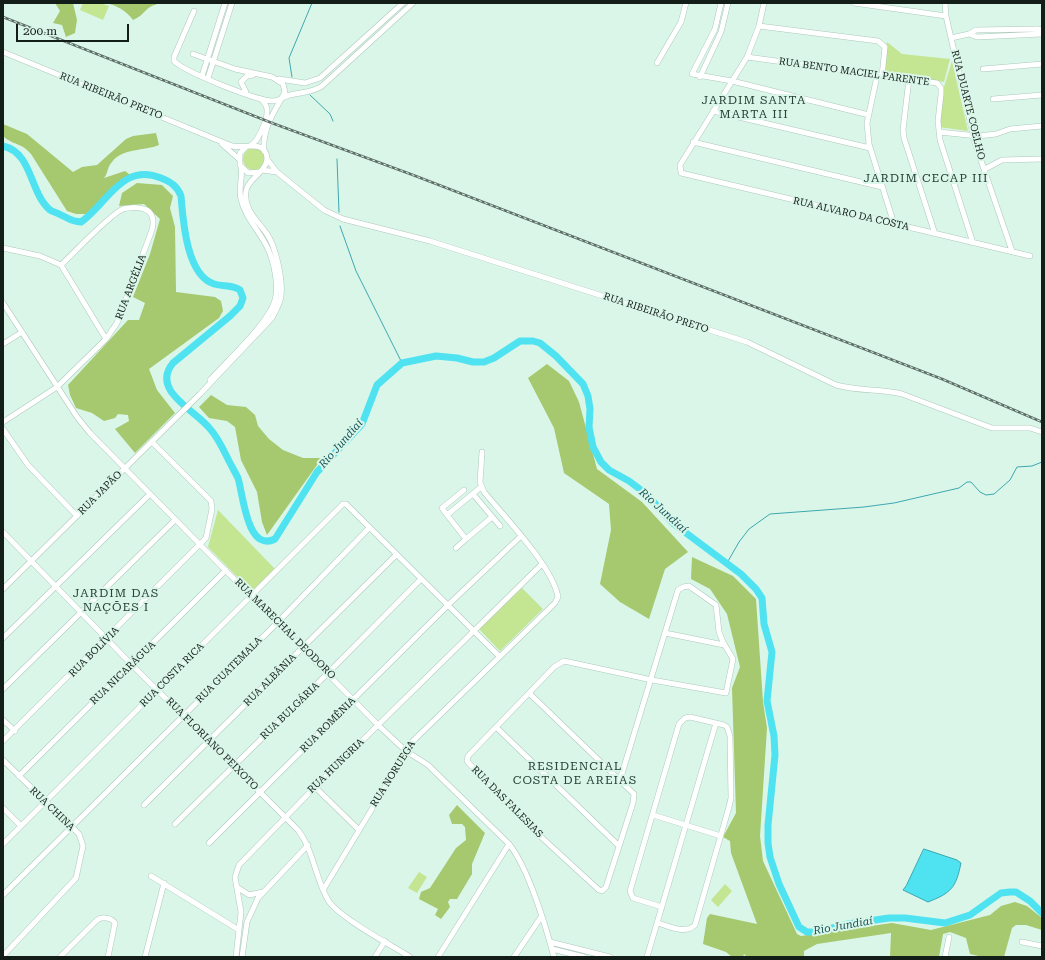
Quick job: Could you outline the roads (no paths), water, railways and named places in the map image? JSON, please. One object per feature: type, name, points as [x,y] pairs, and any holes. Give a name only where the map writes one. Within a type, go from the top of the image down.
[{"type":"street","points":[[202,76],[225,3]]},
{"type":"street","points":[[208,78],[232,3]]},
{"type":"street","points":[[193,54],[256,74],[299,83],[309,83],[320,78],[403,3]]},
{"type":"street","points":[[194,12],[174,57],[174,61],[202,76],[261,99],[280,100],[289,95],[314,91],[322,86],[413,3]]},
{"type":"street","points":[[657,63],[681,22],[686,3]]},
{"type":"street","points":[[721,3],[715,29],[692,74],[700,77],[732,81],[869,114]]},
{"type":"street","points":[[700,77],[721,32],[728,3]]},
{"type":"street","points":[[764,3],[759,26],[747,57],[693,142],[882,187]]},
{"type":"street","points":[[854,3],[946,16]]},
{"type":"street","name":"RUA DUARTE COELHO","points":[[945,3],[946,16],[974,135],[1012,252]]},
{"type":"street","points":[[759,26],[878,40],[884,47],[879,76],[867,123],[870,148],[894,224]]},
{"type":"street","points":[[951,38],[968,34],[976,30],[1042,30]]},
{"type":"street","points":[[968,34],[977,37],[1042,34]]},
{"type":"street","name":"RUA RIBEIRÃO PRETO","points":[[3,52],[232,146],[257,146],[264,151],[267,159],[277,172],[324,210],[343,219],[430,241],[748,342],[836,386],[848,389],[902,394],[992,428],[1030,428],[1042,432]]},
{"type":"street","name":"RUA BENTO MACIEL PARENTE","points":[[747,57],[938,83],[941,94],[938,132],[973,243]]},
{"type":"street","points":[[983,69],[1042,64]]},
{"type":"street","points":[[248,94],[243,88],[242,82],[247,76],[256,74]]},
{"type":"street","points":[[264,151],[264,136],[271,116],[285,92],[285,88],[280,81],[272,77]]},
{"type":"street","points":[[909,79],[903,130],[904,138],[934,234]]},
{"type":"street","points":[[993,99],[1042,95]]},
{"type":"street","points":[[261,99],[266,105],[266,115],[257,141],[240,153],[239,159],[241,168],[248,173],[261,171],[277,172]]},
{"type":"street","points":[[713,111],[870,148]]},
{"type":"street","points":[[938,132],[990,135],[1010,129],[1042,126]]},
{"type":"street","name":"RUA RIBEIRÃO PRETO","points":[[218,140],[239,159]]},
{"type":"street","name":"RUA ALVARO DA COSTA","points":[[693,142],[680,165],[679,170],[682,174],[1030,256]]},
{"type":"street","points":[[261,171],[266,165],[267,159]]},
{"type":"street","points":[[985,170],[1002,160],[1042,159]]},
{"type":"street","name":"RUA JAPÃO","points":[[196,397],[267,317],[275,299],[276,289],[270,253],[262,238],[248,219],[240,197],[241,168]]},
{"type":"street","name":"RUA JAPÃO","points":[[3,589],[171,423],[266,325],[278,308],[282,287],[271,241],[253,216],[245,197],[248,185],[261,171]]},
{"type":"street","name":"RUA ARGÉLIA","points":[[3,422],[57,387],[106,339],[117,324],[152,230],[154,222],[152,215],[148,210],[137,208],[123,209],[117,212],[61,265]]},
{"type":"street","points":[[3,248],[40,256],[61,265],[106,339]]},
{"type":"street","name":"RUA MARECHAL DEODORO","points":[[3,302],[77,417],[175,520],[201,544],[378,725],[406,751],[428,765],[509,844],[521,863],[541,916],[554,957]]},
{"type":"street","points":[[3,344],[22,332]]},
{"type":"street","points":[[3,429],[28,465],[77,516]]},
{"type":"street","points":[[152,442],[211,501],[212,509],[208,532],[201,544]]},
{"type":"street","points":[[482,452],[481,487],[542,564]]},
{"type":"street","points":[[447,516],[481,487]]},
{"type":"street","points":[[464,490],[442,508],[466,540]]},
{"type":"street","points":[[3,638],[150,494]]},
{"type":"street","points":[[473,494],[500,526]]},
{"type":"street","name":"RUA COSTA RICA","points":[[3,844],[252,596],[341,505],[346,504],[370,528]]},
{"type":"street","points":[[456,548],[492,517]]},
{"type":"street","points":[[3,689],[175,520]]},
{"type":"street","points":[[370,528],[472,632],[499,656]]},
{"type":"street","name":"RUA GUATEMALA","points":[[3,895],[278,622],[370,528]]},
{"type":"street","name":"RUA FLORIANO PEIXOTO","points":[[3,532],[132,665],[210,740],[298,830],[308,845],[328,901],[336,909],[410,957]]},
{"type":"street","name":"RUA ROMÊNIA","points":[[209,843],[447,606],[521,536]]},
{"type":"street","name":"RUA BOLÍVIA","points":[[3,742],[201,544]]},
{"type":"street","name":"RUA ALBÂNIA","points":[[144,805],[396,555]]},
{"type":"street","name":"RUA NORUEGA","points":[[323,890],[413,741],[554,603],[558,596],[542,564]]},
{"type":"street","name":"RUA HUNGRIA","points":[[236,957],[241,912],[235,872],[238,865],[315,787],[542,564]]},
{"type":"street","name":"RUA NICARÁGUA","points":[[19,776],[226,570]]},
{"type":"street","name":"RUA BULGÁRIA","points":[[175,824],[328,673],[420,579]]},
{"type":"street","points":[[620,780],[652,680],[678,590],[682,587],[689,586],[716,605],[719,632],[724,645],[733,659],[726,692],[652,680]]},
{"type":"street","points":[[665,633],[724,645]]},
{"type":"street","name":"RUA DAS FALESIAS","points":[[619,846],[606,887],[601,891],[527,824],[468,763],[468,756],[558,664],[564,661],[652,680]]},
{"type":"street","points":[[496,727],[619,846],[633,803],[634,794],[530,693]]},
{"type":"street","points":[[658,923],[682,930],[691,929],[695,925],[731,798],[730,736],[727,727],[690,717],[682,720],[630,891],[633,898],[662,907]]},
{"type":"street","points":[[3,720],[14,731]]},
{"type":"street","points":[[647,957],[716,723]]},
{"type":"street","name":"RUA CHINA","points":[[3,760],[82,839],[84,846],[76,878],[3,956]]},
{"type":"street","points":[[315,787],[359,830]]},
{"type":"street","points":[[3,808],[21,826]]},
{"type":"street","points":[[653,815],[721,836]]},
{"type":"street","points":[[438,957],[509,844]]},
{"type":"street","points":[[242,957],[247,922],[254,907],[263,892],[308,845]]},
{"type":"street","points":[[151,876],[239,930]]},
{"type":"street","points":[[145,957],[164,884]]},
{"type":"street","points":[[236,886],[249,894],[263,892]]},
{"type":"street","points":[[514,957],[541,916]]},
{"type":"street","points":[[60,957],[99,918],[112,920],[116,927],[108,957]]},
{"type":"street","points":[[945,957],[949,936]]},
{"type":"street","points":[[375,957],[385,941]]},
{"type":"street","points":[[550,942],[610,957]]},
{"type":"street","points":[[1022,942],[1042,946]]},
{"type":"street","points":[[552,949],[584,957]]},
{"type":"water","points":[[924,849],[957,860],[961,863],[957,878],[951,888],[942,896],[928,902],[903,890]]},
{"type":"waterway","points":[[292,77],[289,58],[312,3]]},
{"type":"waterway","points":[[310,95],[330,114],[333,121]]},
{"type":"waterway","name":"Rio Jundiaí","points":[[3,146],[13,150],[20,156],[26,165],[38,193],[50,210],[70,220],[81,222],[116,187],[125,180],[136,176],[147,175],[161,178],[171,183],[178,190],[181,196],[188,245],[197,270],[205,279],[214,284],[234,287],[240,290],[243,298],[240,306],[230,316],[173,363],[167,373],[167,382],[171,391],[178,400],[214,433],[238,478],[248,520],[252,530],[258,538],[266,541],[275,539],[317,472],[362,424],[377,385],[402,363],[436,356],[457,358],[473,362],[484,362],[494,358],[520,341],[533,341],[540,343],[556,356],[583,384],[588,396],[590,409],[589,427],[593,447],[601,462],[609,470],[629,481],[645,493],[674,524],[741,574],[756,589],[762,598],[764,624],[772,652],[767,701],[774,736],[775,755],[768,825],[768,843],[770,857],[779,884],[799,927],[807,932],[817,932],[848,924],[889,918],[905,918],[945,923],[970,915],[1001,893],[1010,892],[1016,892],[1030,901],[1042,913]]},
{"type":"waterway","points":[[337,159],[339,212]]},
{"type":"waterway","points":[[340,226],[356,271],[402,363]]},
{"type":"waterway","points":[[727,563],[739,542],[749,529],[770,514],[864,507],[894,503],[959,488],[967,482],[971,482],[980,492],[986,495],[994,494],[1010,480],[1017,467],[1032,466],[1042,462]]},
{"type":"railway","points":[[3,17],[272,123],[413,175],[942,379],[1042,422]]},
{"type":"district","name":"JARDIM SANTA MARTA III","points":[[754,107]]},
{"type":"district","name":"JARDIM CECAP III","points":[[926,178]]},
{"type":"district","name":"JARDIM DAS NAÇÕES I","points":[[116,600]]},
{"type":"district","name":"RESIDENCIAL COSTA DE AREIAS","points":[[575,773]]}]
